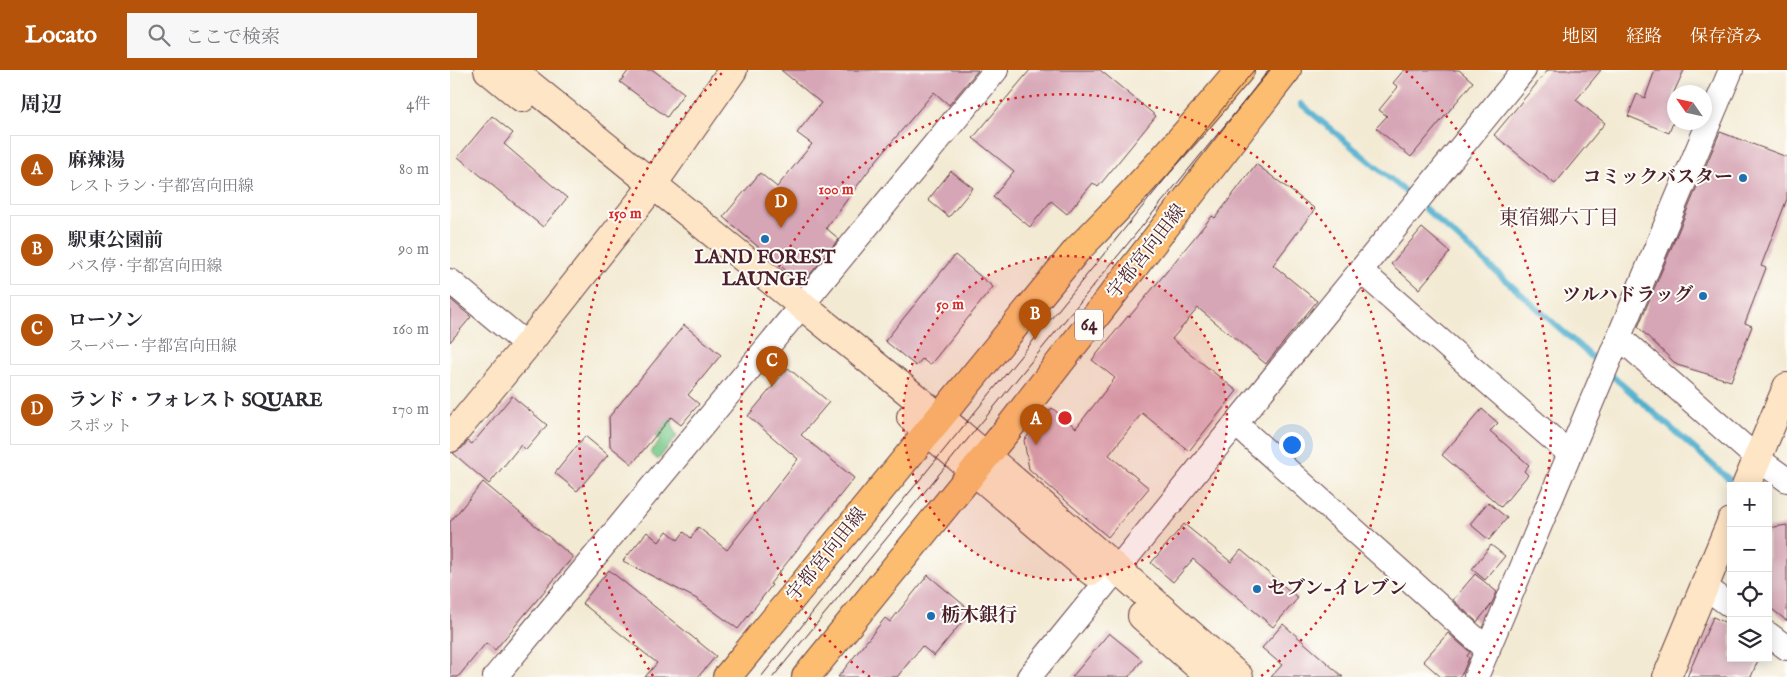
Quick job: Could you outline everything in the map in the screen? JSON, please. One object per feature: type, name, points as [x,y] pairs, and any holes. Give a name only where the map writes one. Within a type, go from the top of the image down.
[{"type":"main road","points":[[1077,250],[1102,214],[1219,70]]},
{"type":"main road","name":"宇都宮向田線","points":[[727,677],[1077,250],[1110,217],[1193,126],[1240,70]]},
{"type":"main road","name":"宇都宮向田線","points":[[806,677],[980,463],[1287,70]]},
{"type":"main road","points":[[1192,193],[1203,191],[1212,184],[1306,70]]},
{"type":"street","points":[[488,70],[648,191],[797,312],[893,400],[934,425],[1112,577],[1239,677]]},
{"type":"street","points":[[512,70],[648,191]]},
{"type":"street","points":[[450,438],[528,345],[648,191],[733,70]]},
{"type":"street","points":[[495,677],[996,70]]},
{"type":"street","points":[[1029,677],[1524,70]]},
{"type":"street","points":[[1476,677],[1731,70]]},
{"type":"street","points":[[1360,271],[1570,454]]},
{"type":"street","points":[[450,282],[528,345]]},
{"type":"street","points":[[1619,337],[1758,459],[1787,480]]},
{"type":"street","points":[[1748,482],[1787,387]]},
{"type":"street","points":[[1236,424],[1488,650]]},
{"type":"street","points":[[1667,677],[1729,527]]},
{"type":"street","points":[[1112,577],[1210,677]]},
{"type":"street","points":[[1704,586],[1727,603]]},
{"type":"street","points":[[1772,637],[1787,648]]},
{"type":"green space","points":[[671,417],[677,436],[658,460],[650,453],[660,441],[656,435]]},
{"type":"building","points":[[629,70],[653,70],[684,93],[667,117],[620,82]]},
{"type":"building","points":[[781,70],[978,70],[949,105],[934,92],[875,162],[826,228],[839,239],[802,284],[723,217],[760,173],[777,187],[812,144],[797,133],[821,103]]},
{"type":"building","points":[[1030,70],[1100,70],[1156,116],[1098,187],[1093,183],[1067,214],[1051,201],[1030,227],[993,197],[1014,171],[973,138]]},
{"type":"building","points":[[1404,70],[1459,70],[1473,82],[1411,157],[1376,128],[1387,116],[1379,110],[1398,87],[1393,83]]},
{"type":"building","points":[[1548,70],[1601,70],[1576,100],[1605,123],[1555,184],[1494,135]]},
{"type":"building","points":[[1655,70],[1684,70],[1677,85],[1667,85],[1667,130],[1670,130],[1669,133],[1628,116],[1637,94],[1645,98]]},
{"type":"building","points":[[492,116],[513,133],[504,144],[567,198],[543,227],[458,157]]},
{"type":"building","points":[[1720,132],[1787,157],[1787,199],[1761,266],[1766,268],[1745,323],[1752,326],[1731,381],[1677,365],[1638,327]]},
{"type":"building","points":[[1256,164],[1315,209],[1273,265],[1317,301],[1266,364],[1198,308],[1172,339],[1237,391],[1189,451],[1142,413],[1109,455],[1149,488],[1108,537],[1029,469],[1024,440],[1052,408],[1076,428],[1115,378],[1092,360],[1212,216],[1215,218]]},
{"type":"building","points":[[951,171],[973,188],[949,217],[928,200]]},
{"type":"building","points":[[1422,228],[1450,252],[1419,289],[1391,264]]},
{"type":"building","points":[[955,255],[993,287],[930,365],[922,359],[916,366],[885,341]]},
{"type":"building","points":[[450,299],[471,317],[450,342]]},
{"type":"building","points":[[684,325],[721,355],[688,395],[699,404],[681,425],[671,417],[632,464],[610,446],[609,417]]},
{"type":"building","points":[[788,368],[829,402],[801,435],[854,478],[770,584],[772,585],[738,629],[697,599],[623,561],[647,532],[659,542],[667,531],[678,540],[684,532],[691,538],[698,527],[727,550],[798,459],[748,416]]},
{"type":"building","points":[[512,396],[547,425],[526,450],[521,445],[489,484],[453,453],[462,448],[468,441],[472,444]]},
{"type":"building","points":[[1482,409],[1498,423],[1490,431],[1529,465],[1524,471],[1528,475],[1501,507],[1442,455]]},
{"type":"building","points":[[585,436],[608,455],[577,491],[555,473]]},
{"type":"building","points":[[483,482],[573,557],[495,650],[486,643],[458,677],[450,677],[450,522]]},
{"type":"building","points":[[1488,502],[1507,518],[1489,540],[1470,524]]},
{"type":"building","points":[[1184,524],[1231,562],[1241,550],[1298,598],[1273,627],[1193,559],[1173,582],[1151,563]]},
{"type":"building","points":[[1787,525],[1787,621],[1772,609],[1772,527]]},
{"type":"building","points":[[1491,545],[1505,556],[1485,580],[1472,569]]},
{"type":"building","points":[[609,570],[716,656],[698,677],[645,677],[657,663],[582,603]]},
{"type":"building","points":[[1475,574],[1497,592],[1491,605],[1477,622],[1453,600]]},
{"type":"building","points":[[928,575],[971,611],[934,656],[922,646],[897,677],[838,677],[885,618],[890,622]]},
{"type":"building","points":[[1713,617],[1727,623],[1727,662],[1757,662],[1751,677],[1687,677]]},
{"type":"building","points":[[1283,624],[1343,677],[1271,677],[1282,665],[1262,648]]},
{"type":"building","points":[[1109,633],[1142,660],[1129,677],[1072,677]]},
{"type":"building","points":[[1448,633],[1470,652],[1467,656],[1469,658],[1463,672],[1459,677],[1441,677],[1423,661]]},
{"type":"waterway","points":[[1301,104],[1413,198]]},
{"type":"waterway","points":[[1421,205],[1602,366]]},
{"type":"waterway","points":[[1609,373],[1731,481]]},
{"type":"tram line","points":[[761,677],[1254,70]]},
{"type":"tram line","points":[[773,677],[1270,70]]},
{"type":"place","name":"コミックバスター","points":[[1743,178]]},
{"type":"place","name":"ランド・フォレスト SQUARE","points":[[781,228]]},
{"type":"place","name":"LAND FOREST LAUNGE","points":[[765,239]]},
{"type":"place","name":"ツルハドラッグ","points":[[1703,296]]},
{"type":"place","name":"駅東公園前","points":[[1035,340]]},
{"type":"place","name":"ローソン","points":[[772,387]]},
{"type":"place","name":"麻辣湯","points":[[1036,445]]},
{"type":"place","name":"セブン-イレブン","points":[[1257,589]]},
{"type":"place","name":"栃木銀行","points":[[931,616]]},
{"type":"district","name":"東宿郷六丁目","points":[[1559,218]]}]
